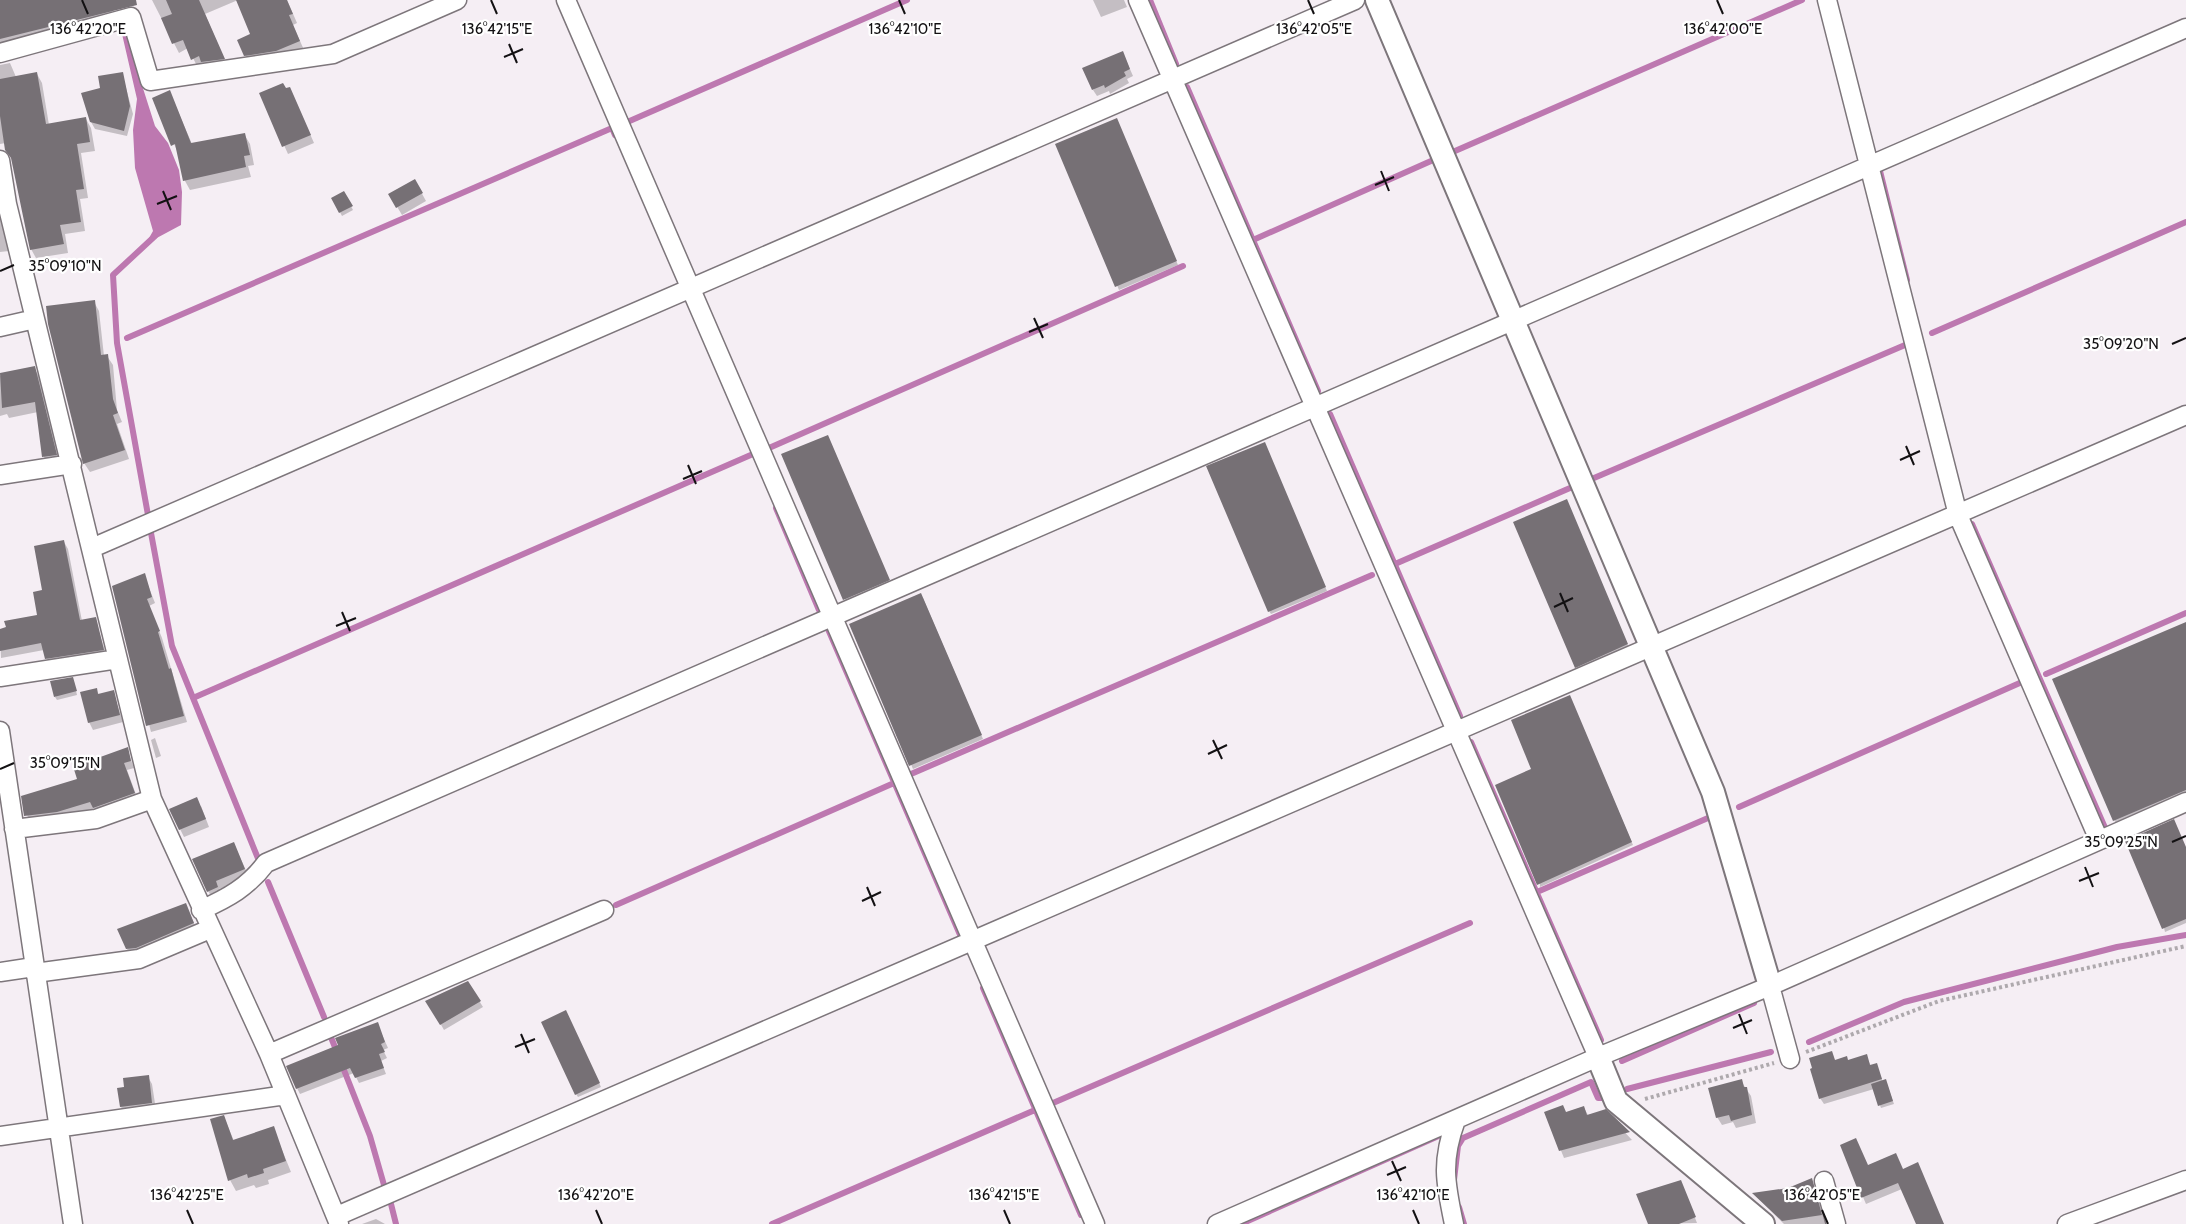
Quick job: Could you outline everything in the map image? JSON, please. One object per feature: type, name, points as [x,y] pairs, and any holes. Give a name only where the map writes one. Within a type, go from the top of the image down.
[{"type":"street","points":[[0,53],[131,17],[150,81],[333,54],[457,0]]},
{"type":"street","points":[[566,0],[1095,1224]]},
{"type":"street","points":[[1138,0],[1616,1101],[1763,1224]]},
{"type":"street","points":[[92,548],[1355,0]]},
{"type":"street","points":[[1377,0],[1713,792],[1790,1059]]},
{"type":"street","points":[[1827,0],[1958,515],[2099,840]]},
{"type":"street","points":[[201,910],[233,896],[252,881],[266,863],[2186,28]]},
{"type":"street","points":[[0,160],[7,204],[152,799],[269,1054],[338,1220],[2186,416]]},
{"type":"street","points":[[0,327],[35,319]]},
{"type":"street","points":[[0,476],[72,464]]},
{"type":"street","points":[[0,677],[118,658]]},
{"type":"street","points":[[0,731],[5,807],[15,829],[73,1224]]},
{"type":"street","points":[[15,829],[96,819],[152,799]]},
{"type":"street","points":[[1217,1224],[1598,1057],[1770,986],[2186,802]]},
{"type":"street","points":[[269,1054],[604,910]]},
{"type":"street","points":[[0,972],[139,959],[210,929]]},
{"type":"street","points":[[0,1136],[286,1095]]},
{"type":"street","points":[[1454,1224],[1447,1190],[1446,1149],[1456,1120]]},
{"type":"street","points":[[2067,1224],[2186,1180]]},
{"type":"street","points":[[1824,1181],[1836,1224]]},
{"type":"path","points":[[1621,1106],[1790,1059],[1939,1000],[2186,946]]},
{"type":"shaded area","points":[[122,34],[126,35],[155,126],[168,143],[179,170],[182,192],[181,225],[153,240],[148,240],[153,231],[135,168],[133,130],[137,99]]},
{"type":"building","points":[[0,0],[136,0],[137,5],[0,39]]},
{"type":"building","points":[[166,0],[199,0],[225,59],[201,62],[199,56],[191,60],[183,40],[172,44],[161,18],[172,14]]},
{"type":"building","points":[[236,0],[287,0],[293,14],[289,15],[300,41],[276,51],[244,56],[237,40],[250,34]]},
{"type":"building","points":[[1123,51],[1130,69],[1124,72],[1126,76],[1105,88],[1104,85],[1092,90],[1082,68]]},
{"type":"building","points":[[37,72],[46,124],[86,117],[90,142],[77,144],[84,189],[76,190],[81,222],[60,225],[64,244],[30,250],[11,158],[5,150],[0,116],[0,79]]},
{"type":"building","points":[[123,72],[130,106],[124,131],[90,122],[81,93],[100,88],[98,76]]},
{"type":"building","points":[[283,83],[286,88],[290,87],[311,135],[282,147],[259,93]]},
{"type":"building","points":[[170,90],[191,143],[245,133],[250,155],[244,156],[246,167],[183,181],[175,144],[171,146],[152,98]]},
{"type":"building","points":[[1117,118],[1177,261],[1115,287],[1055,144]]},
{"type":"building","points":[[415,179],[423,193],[396,208],[388,194]]},
{"type":"building","points":[[344,191],[353,206],[339,213],[331,198]]},
{"type":"building","points":[[95,300],[101,355],[108,354],[113,399],[118,413],[113,415],[125,450],[83,464],[48,324],[46,306]]},
{"type":"building","points":[[35,366],[57,455],[42,457],[35,402],[2,408],[0,373]]},
{"type":"building","points":[[828,435],[890,580],[843,600],[781,454]]},
{"type":"building","points":[[1265,442],[1326,587],[1268,612],[1206,466]]},
{"type":"building","points":[[1567,499],[1628,644],[1575,668],[1513,522]]},
{"type":"building","points":[[64,540],[80,620],[96,617],[104,650],[45,659],[41,643],[0,651],[0,629],[6,627],[4,621],[37,615],[33,592],[42,590],[34,546]]},
{"type":"building","points":[[145,573],[152,597],[147,599],[160,631],[158,632],[184,716],[146,726],[112,586]]},
{"type":"building","points":[[921,593],[982,735],[909,766],[849,624]]},
{"type":"building","points":[[2186,622],[2186,790],[2113,821],[2052,679]]},
{"type":"building","points":[[73,677],[77,691],[54,697],[50,681]]},
{"type":"building","points":[[97,688],[98,694],[114,690],[120,715],[88,723],[80,692]]},
{"type":"building","points":[[1570,695],[1632,842],[1537,885],[1495,785],[1531,769],[1511,720]]},
{"type":"building","points":[[128,747],[131,761],[124,763],[135,793],[93,808],[90,802],[57,812],[24,816],[21,796],[77,779],[72,763],[91,758],[92,760]]},
{"type":"building","points":[[197,797],[206,819],[179,830],[169,809]]},
{"type":"building","points":[[2174,819],[2186,847],[2186,919],[2162,929],[2125,841]]},
{"type":"building","points":[[234,842],[245,869],[216,881],[218,887],[207,892],[192,859]]},
{"type":"building","points":[[186,903],[194,923],[136,948],[126,949],[117,929]]},
{"type":"building","points":[[468,981],[481,1001],[440,1025],[425,1001]]},
{"type":"building","points":[[566,1010],[600,1083],[575,1095],[541,1022]]},
{"type":"building","points":[[378,1022],[385,1042],[381,1044],[385,1052],[379,1054],[384,1068],[355,1078],[350,1068],[296,1089],[286,1066],[338,1045],[335,1038]]},
{"type":"building","points":[[1832,1051],[1835,1060],[1847,1056],[1848,1060],[1867,1054],[1870,1065],[1877,1063],[1882,1079],[1819,1099],[1809,1058]]},
{"type":"building","points":[[149,1075],[152,1103],[120,1107],[117,1088],[124,1087],[123,1078]]},
{"type":"building","points":[[1742,1079],[1744,1087],[1747,1087],[1752,1115],[1731,1121],[1729,1115],[1716,1118],[1708,1088]]},
{"type":"building","points":[[1886,1079],[1893,1101],[1878,1106],[1871,1084]]},
{"type":"building","points":[[1563,1105],[1566,1112],[1584,1106],[1587,1115],[1606,1109],[1630,1132],[1559,1151],[1544,1112]]},
{"type":"building","points":[[224,1115],[233,1140],[274,1126],[286,1161],[263,1169],[264,1173],[248,1178],[247,1174],[228,1181],[210,1119]]},
{"type":"building","points":[[1856,1138],[1868,1165],[1896,1153],[1903,1169],[1918,1162],[1944,1224],[1916,1224],[1898,1183],[1861,1198],[1840,1145]]},
{"type":"building","points":[[1812,1178],[1822,1215],[1782,1221],[1752,1193],[1788,1188]]},
{"type":"building","points":[[1681,1180],[1696,1217],[1679,1224],[1648,1224],[1636,1194]]},
{"type":"waterway","points":[[625,123],[907,0]]},
{"type":"waterway","points":[[1150,0],[1176,64]]},
{"type":"waterway","points":[[1455,151],[1802,0]]},
{"type":"waterway","points":[[1187,87],[1318,391]]},
{"type":"waterway","points":[[127,338],[612,128],[615,135]]},
{"type":"waterway","points":[[1253,240],[1431,161]]},
{"type":"waterway","points":[[1880,171],[1907,280]]},
{"type":"waterway","points":[[1932,333],[2186,222]]},
{"type":"waterway","points":[[148,515],[117,343],[113,275],[155,236]]},
{"type":"waterway","points":[[769,448],[1183,266]]},
{"type":"waterway","points":[[1594,478],[1905,345]]},
{"type":"waterway","points":[[1330,414],[1460,716]]},
{"type":"waterway","points":[[193,698],[753,454]]},
{"type":"waterway","points":[[1395,564],[1570,488]]},
{"type":"waterway","points":[[776,508],[819,610]]},
{"type":"waterway","points":[[1972,524],[2106,830]]},
{"type":"waterway","points":[[151,533],[172,646],[259,861]]},
{"type":"waterway","points":[[911,774],[1372,575]]},
{"type":"waterway","points":[[2046,674],[2186,613]]},
{"type":"waterway","points":[[828,629],[961,937]]},
{"type":"waterway","points":[[1739,807],[2022,682]]},
{"type":"waterway","points":[[1471,742],[1601,1040]]},
{"type":"waterway","points":[[616,905],[894,783]]},
{"type":"waterway","points":[[1537,892],[1708,818]]},
{"type":"waterway","points":[[268,882],[324,1017]]},
{"type":"waterway","points":[[1053,1103],[1470,923]]},
{"type":"waterway","points":[[1809,1042],[1904,1002],[2117,947],[2186,935]]},
{"type":"waterway","points":[[983,988],[1081,1215]]},
{"type":"waterway","points":[[1622,1061],[1754,1003]]},
{"type":"waterway","points":[[330,1035],[337,1052]]},
{"type":"waterway","points":[[1627,1089],[1771,1052]]},
{"type":"waterway","points":[[342,1065],[370,1136],[384,1185]]},
{"type":"waterway","points":[[1454,1180],[1458,1146],[1463,1138],[1591,1082],[1598,1098],[1602,1098]]},
{"type":"waterway","points":[[772,1224],[1035,1110]]},
{"type":"waterway","points":[[1241,1224],[1443,1134]]},
{"type":"waterway","points":[[391,1204],[396,1224]]},
{"type":"waterway","points":[[1459,1207],[1464,1224]]}]
